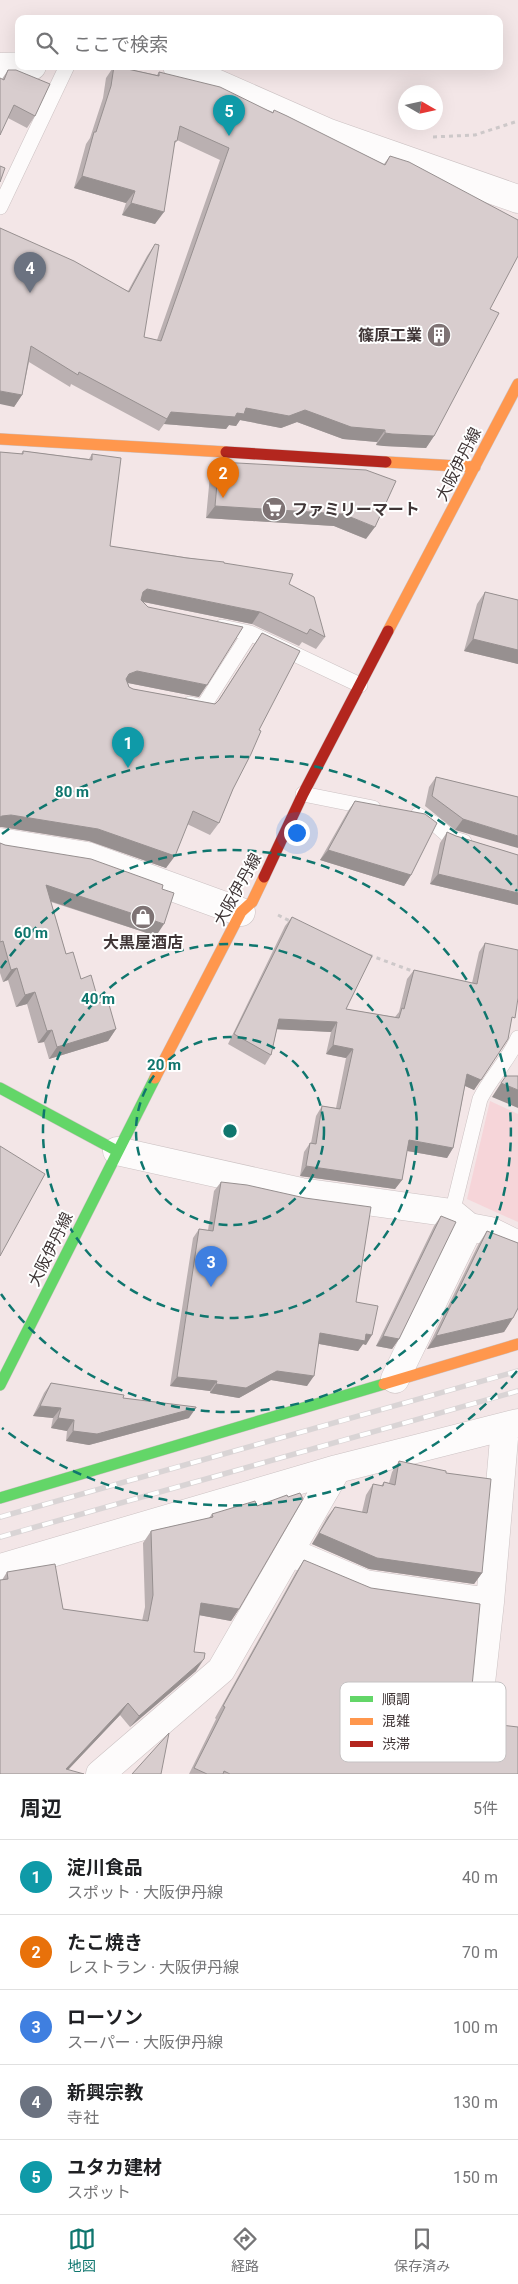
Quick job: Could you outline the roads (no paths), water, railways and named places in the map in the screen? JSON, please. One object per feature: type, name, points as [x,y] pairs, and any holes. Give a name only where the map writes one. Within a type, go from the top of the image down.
[{"type":"street","points":[[0,68],[15,67]]},
{"type":"street","points":[[186,70],[330,133],[518,199]]},
{"type":"street","name":"大阪伊丹線","points":[[0,1385],[117,1151],[518,384]]},
{"type":"street","points":[[0,439],[474,467]]},
{"type":"street","points":[[0,842],[87,856],[246,907]]},
{"type":"street","points":[[0,1088],[117,1151],[301,1192],[460,1220],[490,1231],[518,1245]]},
{"type":"street","points":[[395,1379],[460,1220]]},
{"type":"street","points":[[0,1498],[395,1379],[518,1344]]},
{"type":"street","points":[[0,1568],[337,1469],[512,1425],[481,1682]]},
{"type":"street","points":[[100,1774],[222,1670],[337,1469]]},
{"type":"street","points":[[290,1552],[365,1584],[490,1602]]},
{"type":"lane","points":[[0,207],[64,70]]},
{"type":"lane","points":[[205,623],[250,633],[360,685]]},
{"type":"lane","points":[[175,701],[203,707],[250,633]]},
{"type":"lane","points":[[304,794],[386,810]]},
{"type":"lane","points":[[404,813],[422,815],[451,838],[480,846]]},
{"type":"lane","points":[[460,1220],[480,1099],[485,1088],[512,1052],[518,1038]]},
{"type":"railway","points":[[0,1517],[518,1371]]},
{"type":"railway","points":[[0,1537],[518,1391]]},
{"type":"place","name":"ユタカ建材","points":[[229,136]]},
{"type":"place","name":"新興宗教","points":[[30,293]]},
{"type":"place","name":"篠原工業","points":[[439,335]]},
{"type":"place","name":"たこ焼き","points":[[223,498]]},
{"type":"place","name":"ファミリーマート","points":[[274,509]]},
{"type":"place","name":"淀川食品","points":[[128,768]]},
{"type":"place","name":"大黒屋酒店","points":[[143,917]]},
{"type":"place","name":"ローソン","points":[[211,1287]]}]
